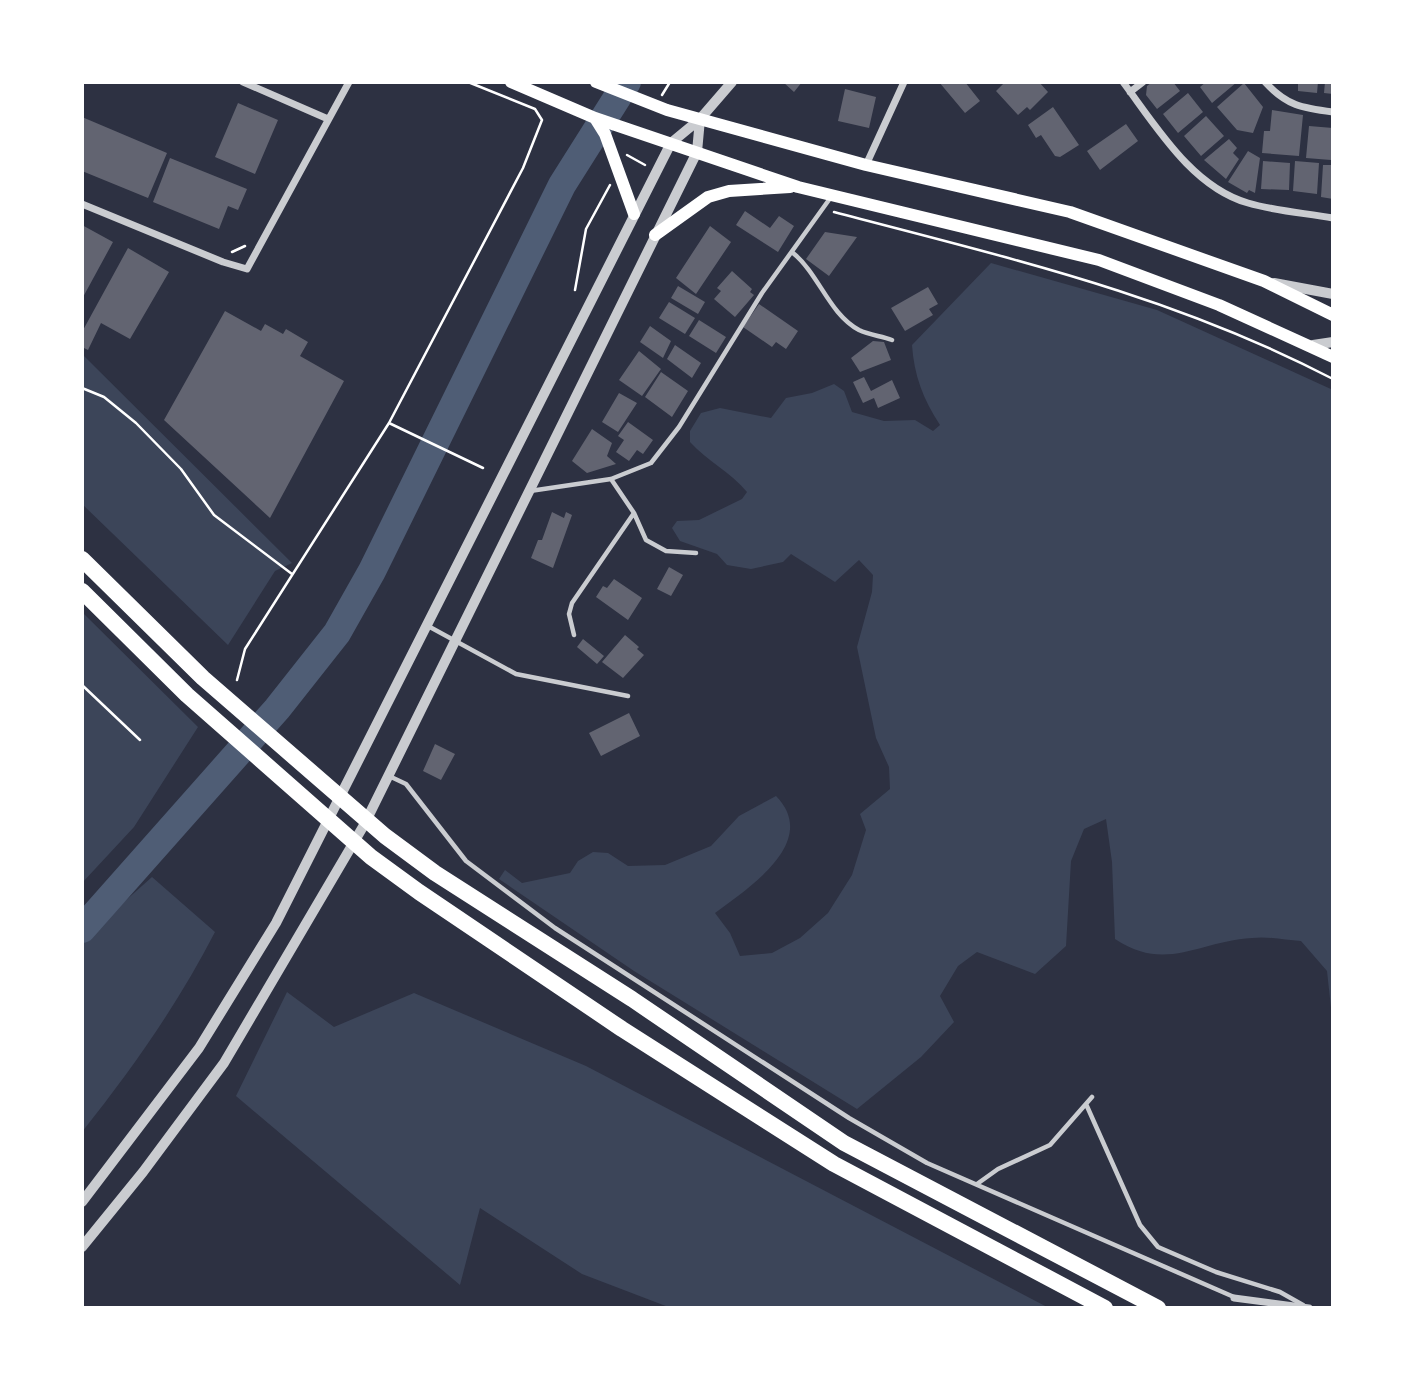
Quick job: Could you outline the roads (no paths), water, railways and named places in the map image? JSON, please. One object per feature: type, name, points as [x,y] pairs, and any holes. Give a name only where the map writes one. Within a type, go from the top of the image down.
[{"type":"highway","points":[[82,559],[203,678],[385,836],[844,1143],[1158,1308]]},
{"type":"highway","points":[[82,591],[187,695],[371,857],[622,1030],[834,1164],[1105,1308]]},
{"type":"main road","points":[[511,82],[595,118],[798,187],[1098,260],[1219,305],[1333,356]]},
{"type":"main road","points":[[596,82],[667,110],[866,165],[1070,212],[1265,281],[1333,315]]},
{"type":"main road","points":[[595,118],[606,134],[634,214]]},
{"type":"main road","points":[[655,235],[708,197],[729,191],[798,187]]},
{"type":"street","points":[[243,82],[328,119]]},
{"type":"street","points":[[82,204],[223,262],[247,269],[349,82]]},
{"type":"street","points":[[82,1202],[199,1048],[276,923],[671,143],[700,119],[733,82]]},
{"type":"street","points":[[866,165],[904,82]]},
{"type":"street","points":[[1123,82],[1190,167],[1220,192],[1248,203],[1333,218]]},
{"type":"street","points":[[1130,92],[1143,82]]},
{"type":"street","points":[[1265,82],[1280,99],[1304,108],[1333,112]]},
{"type":"street","points":[[82,1247],[143,1172],[224,1063],[364,825],[697,152],[700,119]]},
{"type":"street","points":[[1265,281],[1333,294]]},
{"type":"street","points":[[1313,345],[1333,342]]},
{"type":"street","points":[[1234,1297],[1307,1307]]},
{"type":"lane","points":[[529,491],[611,479],[651,463],[678,427],[762,293],[832,195]]},
{"type":"lane","points":[[793,253],[807,265],[844,319],[860,330],[892,340]]},
{"type":"lane","points":[[611,479],[634,513],[646,540],[666,551],[696,553]]},
{"type":"lane","points":[[574,635],[569,614],[572,603],[634,513]]},
{"type":"lane","points":[[428,626],[516,674],[628,696]]},
{"type":"lane","points":[[389,776],[406,784],[466,861],[555,928],[849,1118],[927,1163],[1234,1297]]},
{"type":"lane","points":[[976,1184],[998,1169],[1050,1145],[1092,1097]]},
{"type":"lane","points":[[1086,1104],[1140,1225],[1158,1247],[1216,1272],[1280,1292],[1307,1307]]},
{"type":"waterway","points":[[82,929],[277,709],[337,633],[372,571],[562,185],[627,82]]}]
